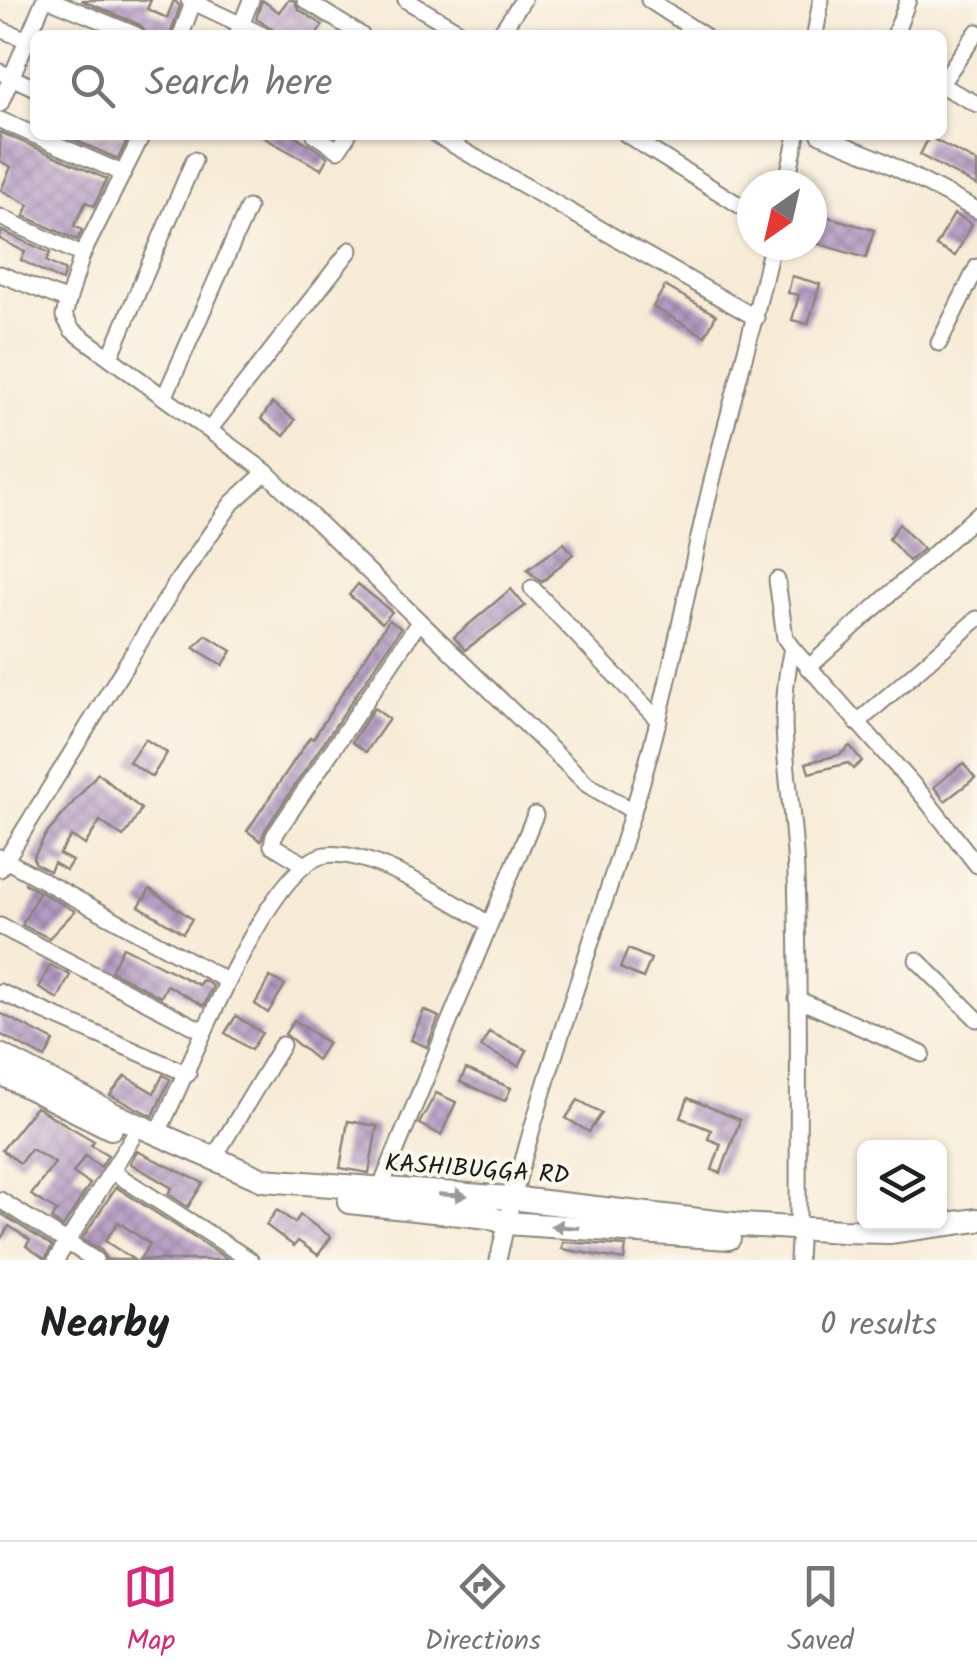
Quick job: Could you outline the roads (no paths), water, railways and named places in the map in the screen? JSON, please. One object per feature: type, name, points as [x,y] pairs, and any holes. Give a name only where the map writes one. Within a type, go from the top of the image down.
[{"type":"main road","name":"KASHIBUGGA RD","points":[[0,1055],[156,1134],[263,1180],[506,1223],[798,1243],[870,1244],[977,1234]]},
{"type":"main road","name":"KASHIBUGGA RD","points":[[0,1074],[244,1189],[376,1197],[510,1198],[798,1243],[977,1220]]},
{"type":"street","points":[[36,30],[48,0],[123,30]]},
{"type":"street","points":[[183,30],[192,1],[240,29],[251,0]]},
{"type":"street","points":[[305,0],[353,30]]},
{"type":"street","points":[[406,0],[457,30]]},
{"type":"street","points":[[503,30],[523,0]]},
{"type":"street","points":[[649,0],[694,30]]},
{"type":"street","points":[[816,30],[821,0]]},
{"type":"street","points":[[897,30],[908,0]]},
{"type":"street","points":[[0,29],[30,41]]},
{"type":"street","points":[[947,77],[977,32]]},
{"type":"street","points":[[0,104],[6,75],[30,42]]},
{"type":"street","points":[[6,75],[30,86]]},
{"type":"street","points":[[947,87],[977,104]]},
{"type":"street","points":[[0,120],[30,133]]},
{"type":"street","points":[[46,140],[122,173]]},
{"type":"street","points":[[139,140],[82,255],[65,323],[266,472],[588,785],[634,811]]},
{"type":"street","points":[[323,140],[338,150],[345,140]]},
{"type":"street","points":[[445,140],[756,318]]},
{"type":"street","points":[[634,140],[737,204]]},
{"type":"street","points":[[789,170],[796,140]]},
{"type":"street","points":[[832,140],[906,172],[977,210]]},
{"type":"street","points":[[111,355],[194,160]]},
{"type":"street","points":[[165,396],[248,208]]},
{"type":"street","points":[[0,217],[82,255]]},
{"type":"street","points":[[210,429],[350,250]]},
{"type":"street","points":[[498,1260],[510,1198],[659,721],[708,499],[769,260]]},
{"type":"street","points":[[939,343],[977,267]]},
{"type":"street","points":[[0,274],[68,301]]},
{"type":"street","points":[[227,981],[2,862],[175,584],[232,503],[266,472]]},
{"type":"street","points":[[808,668],[977,515]]},
{"type":"street","points":[[777,580],[785,638],[792,648],[977,865]]},
{"type":"street","points":[[532,588],[659,721]]},
{"type":"street","points":[[857,722],[977,618]]},
{"type":"street","points":[[305,865],[277,851],[272,845],[274,836],[419,622]]},
{"type":"street","points":[[792,648],[780,721],[792,786],[798,1243]]},
{"type":"street","points":[[376,1197],[535,815]]},
{"type":"street","points":[[156,1134],[188,1074],[227,981],[267,911],[305,865],[330,854],[368,864],[422,885],[487,923]]},
{"type":"street","points":[[0,926],[203,1031]]},
{"type":"street","points":[[917,960],[977,1019]]},
{"type":"street","points":[[0,992],[188,1074]]},
{"type":"street","points":[[797,1000],[922,1054]]},
{"type":"street","points":[[212,1160],[282,1045]]},
{"type":"street","points":[[56,1260],[132,1138]]},
{"type":"street","points":[[113,1172],[250,1260]]},
{"type":"street","points":[[0,1200],[95,1260]]}]
